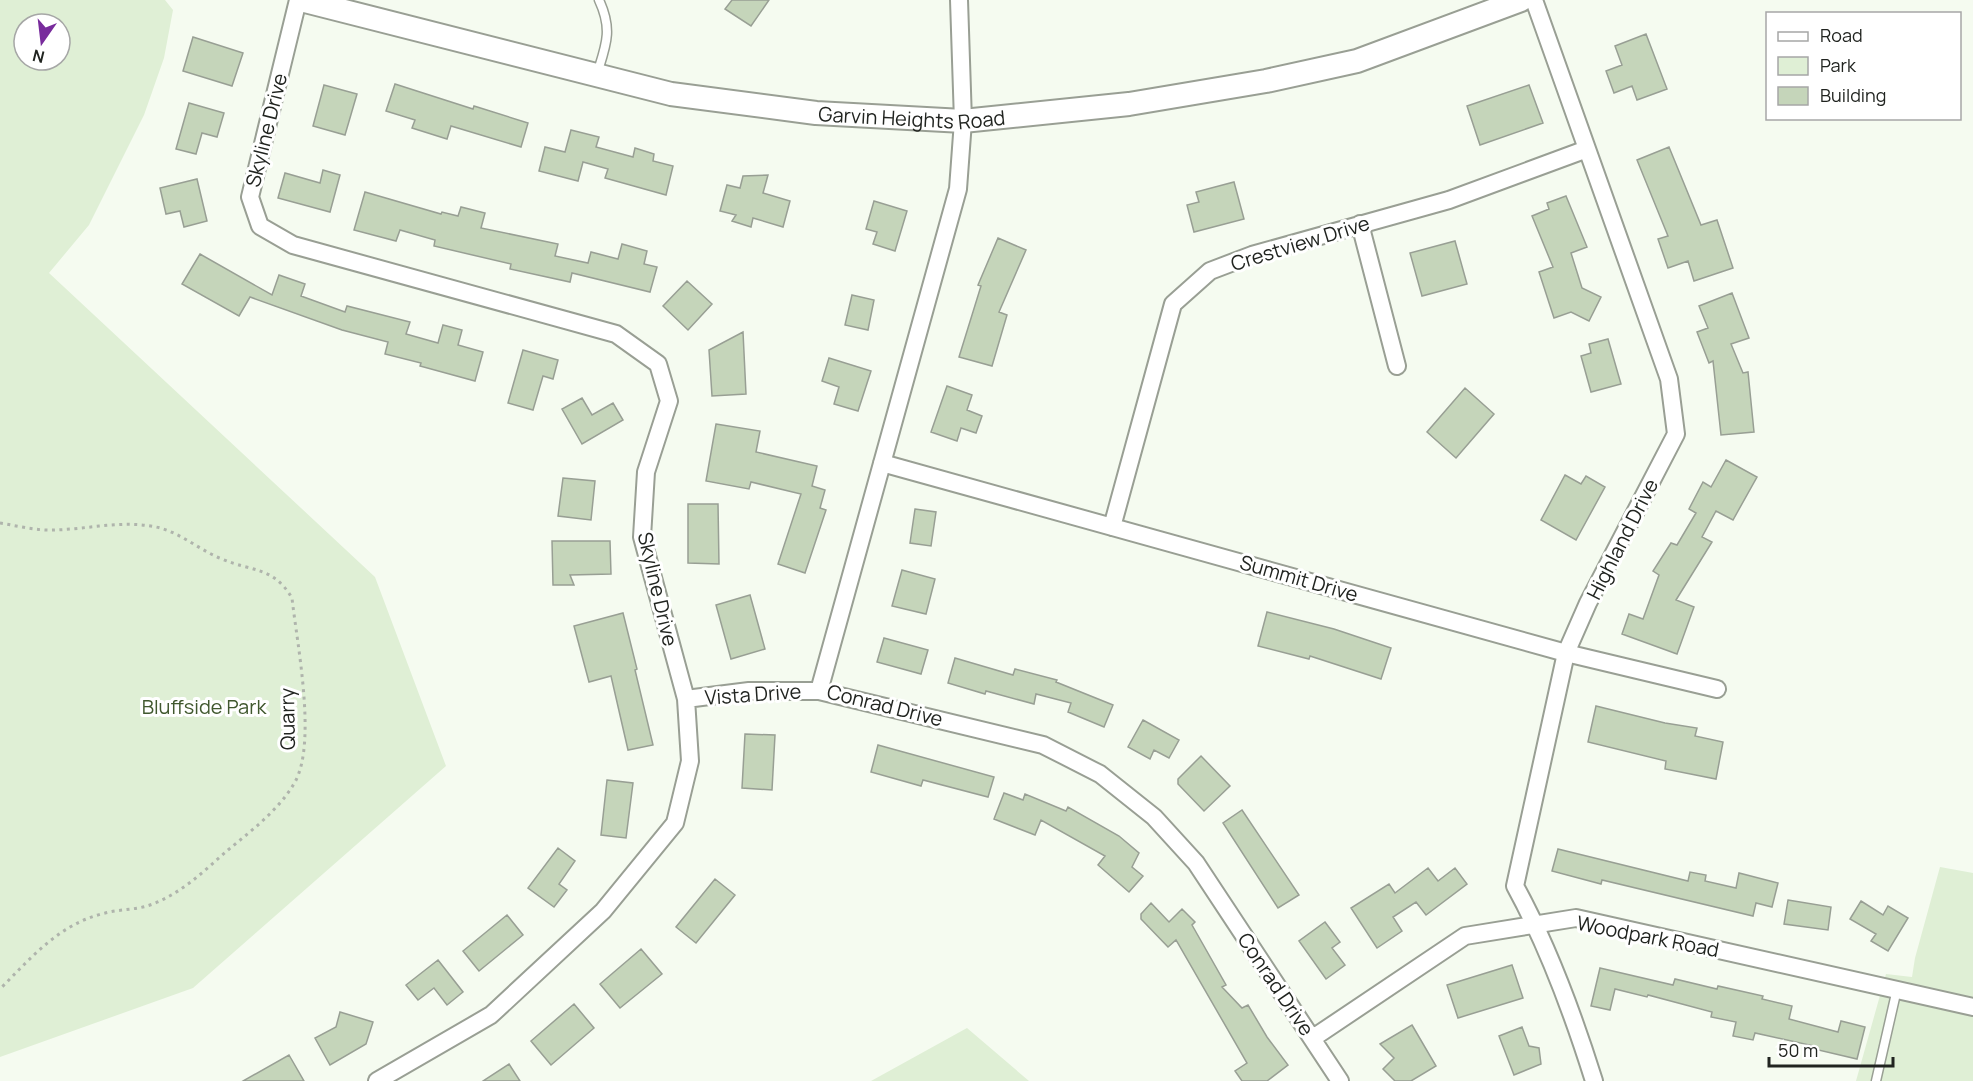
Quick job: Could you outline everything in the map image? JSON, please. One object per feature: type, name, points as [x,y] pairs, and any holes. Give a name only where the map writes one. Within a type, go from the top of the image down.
[{"type":"main road","name":"Garvin Heights Road","points":[[300,0],[671,94],[816,113],[963,121],[1129,104],[1278,78],[1357,61],[1521,0]]},
{"type":"street","name":"Skyline Drive","points":[[300,0],[250,197],[260,226],[293,245],[616,334],[658,364],[669,401],[646,472],[642,537],[686,699],[690,761],[675,823],[603,911],[491,1015],[377,1081]]},
{"type":"street","name":"Conrad Drive","points":[[959,0],[963,121],[958,189],[819,691],[1043,745],[1100,774],[1154,817],[1196,863],[1340,1081]]},
{"type":"street","name":"Highland Drive","points":[[1534,0],[1669,379],[1676,434],[1588,603],[1566,653],[1515,886],[1536,925],[1575,1019],[1594,1081]]},
{"type":"street","name":"Crestview Drive","points":[[1112,526],[1173,304],[1210,271],[1252,255],[1449,200],[1587,148]]},
{"type":"street","points":[[1360,224],[1397,366]]},
{"type":"street","name":"Summit Drive","points":[[882,463],[1566,653],[1717,689]]},
{"type":"street","name":"Vista Drive","points":[[686,699],[750,691],[819,691]]},
{"type":"street","name":"Woodpark Road","points":[[1313,1038],[1465,936],[1576,918],[1973,1007]]},
{"type":"lane","points":[[597,75],[608,41],[606,16],[599,0]]},
{"type":"lane","points":[[1876,1081],[1898,989]]},
{"type":"path","name":"Quarry","points":[[0,523],[52,530],[134,524],[157,527],[222,559],[265,572],[283,584],[292,598],[306,717],[303,763],[294,782],[271,813],[183,889],[150,905],[103,913],[60,932],[45,942],[0,989]]},
{"type":"green space","name":"Bluffside Park","points":[[0,0],[165,0],[173,10],[164,58],[144,115],[89,225],[49,273],[375,577],[446,766],[193,988],[0,1057]]},
{"type":"green space","points":[[1940,867],[1973,873],[1973,1081],[1856,1081],[1886,974],[1912,977]]},
{"type":"green space","points":[[967,1028],[1029,1081],[871,1081]]},
{"type":"building","points":[[732,0],[769,0],[751,26],[725,9]]},
{"type":"building","points":[[1646,34],[1667,89],[1637,100],[1632,86],[1614,93],[1606,71],[1622,65],[1615,46]]},
{"type":"building","points":[[193,37],[243,53],[232,86],[183,71]]},
{"type":"building","points":[[395,84],[473,109],[474,106],[528,123],[521,147],[451,126],[447,139],[412,128],[415,120],[386,111]]},
{"type":"building","points":[[324,85],[357,94],[345,135],[313,126]]},
{"type":"building","points":[[1529,85],[1543,123],[1480,145],[1467,106]]},
{"type":"building","points":[[189,103],[224,113],[217,137],[202,133],[196,154],[176,149]]},
{"type":"building","points":[[571,130],[599,137],[596,147],[633,157],[635,148],[654,154],[653,161],[673,166],[666,195],[605,178],[608,169],[583,162],[578,181],[539,171],[545,147],[565,152]]},
{"type":"building","points":[[1669,147],[1701,225],[1717,220],[1733,268],[1694,281],[1688,261],[1668,268],[1658,239],[1668,236],[1637,160]]},
{"type":"building","points":[[323,170],[340,175],[330,212],[278,198],[285,173],[320,183]]},
{"type":"building","points":[[768,175],[763,193],[790,201],[783,227],[753,218],[751,227],[732,221],[736,215],[720,211],[727,185],[740,188],[743,176]]},
{"type":"building","points":[[197,179],[207,221],[184,227],[180,211],[166,214],[160,188]]},
{"type":"building","points":[[1234,182],[1244,219],[1194,232],[1187,205],[1199,202],[1196,192]]},
{"type":"building","points":[[365,192],[441,214],[442,212],[458,216],[461,207],[485,213],[481,228],[558,244],[555,256],[588,263],[591,252],[618,259],[622,244],[647,251],[644,264],[657,267],[650,292],[572,273],[570,282],[510,269],[511,264],[434,246],[435,240],[400,230],[396,241],[354,230]]},
{"type":"building","points":[[1566,196],[1587,247],[1571,253],[1582,288],[1601,297],[1589,321],[1571,312],[1554,318],[1539,272],[1553,267],[1532,216],[1549,209],[1547,203]]},
{"type":"building","points":[[874,201],[907,211],[895,251],[873,244],[877,232],[866,229]]},
{"type":"building","points":[[998,238],[1026,250],[999,312],[1007,315],[992,366],[959,357],[981,286],[978,285]]},
{"type":"building","points":[[1455,241],[1467,284],[1422,296],[1410,253]]},
{"type":"building","points":[[200,254],[272,295],[279,275],[305,284],[301,296],[345,312],[347,306],[410,322],[406,334],[438,343],[443,325],[462,330],[458,345],[483,352],[475,381],[385,354],[388,342],[342,330],[250,297],[239,316],[182,284]]},
{"type":"building","points":[[687,281],[712,304],[688,330],[663,306]]},
{"type":"building","points":[[1732,293],[1749,338],[1731,344],[1743,373],[1748,372],[1754,432],[1721,435],[1713,361],[1709,363],[1697,332],[1708,328],[1699,306]]},
{"type":"building","points":[[852,295],[874,300],[868,330],[845,325]]},
{"type":"building","points":[[743,332],[746,394],[712,396],[709,350]]},
{"type":"building","points":[[1608,339],[1621,384],[1591,392],[1581,356],[1591,353],[1589,344]]},
{"type":"building","points":[[523,350],[558,360],[553,379],[543,376],[533,410],[508,403]]},
{"type":"building","points":[[829,358],[871,371],[858,411],[834,404],[839,387],[822,381]]},
{"type":"building","points":[[947,386],[972,395],[967,410],[982,416],[976,433],[961,428],[957,441],[931,432]]},
{"type":"building","points":[[1465,388],[1494,414],[1456,458],[1427,432]]},
{"type":"building","points":[[582,398],[592,415],[613,403],[623,420],[582,444],[562,409]]},
{"type":"building","points":[[716,424],[760,431],[756,452],[817,466],[812,486],[825,490],[820,508],[826,510],[805,573],[778,564],[801,494],[751,482],[749,489],[706,481]]},
{"type":"building","points":[[1726,460],[1757,477],[1733,520],[1716,511],[1702,537],[1712,542],[1676,600],[1694,607],[1677,654],[1622,634],[1629,614],[1643,619],[1659,575],[1653,571],[1671,543],[1677,545],[1696,513],[1689,509],[1703,482],[1711,487]]},
{"type":"building","points":[[1565,475],[1581,484],[1586,476],[1605,487],[1576,540],[1541,520]]},
{"type":"building","points":[[563,478],[595,481],[591,520],[558,516]]},
{"type":"building","points":[[688,504],[718,504],[719,564],[688,563]]},
{"type":"building","points":[[915,509],[936,512],[931,546],[910,543]]},
{"type":"building","points":[[552,541],[610,541],[611,574],[570,575],[574,585],[553,585]]},
{"type":"building","points":[[902,570],[935,579],[926,614],[892,606]]},
{"type":"building","points":[[750,595],[765,649],[731,659],[716,605]]},
{"type":"building","points":[[1267,612],[1334,629],[1391,648],[1381,679],[1310,656],[1309,659],[1258,646]]},
{"type":"building","points":[[623,613],[653,745],[628,750],[611,676],[589,682],[574,626]]},
{"type":"building","points":[[884,638],[928,650],[921,674],[877,662]]},
{"type":"building","points":[[955,658],[1013,675],[1015,669],[1057,680],[1056,682],[1113,705],[1104,727],[1068,712],[1071,703],[1036,694],[1034,704],[986,691],[985,694],[948,683]]},
{"type":"building","points":[[1596,706],[1665,723],[1697,728],[1695,736],[1723,742],[1716,779],[1665,769],[1666,761],[1588,742]]},
{"type":"building","points":[[1143,720],[1179,740],[1169,758],[1154,750],[1150,759],[1128,747]]},
{"type":"building","points":[[745,734],[775,735],[772,790],[742,788]]},
{"type":"building","points":[[878,745],[994,777],[988,797],[923,780],[921,786],[871,772]]},
{"type":"building","points":[[1201,756],[1230,786],[1204,811],[1178,784],[1178,779]]},
{"type":"building","points":[[607,780],[633,783],[626,838],[601,835]]},
{"type":"building","points":[[1004,793],[1023,800],[1025,794],[1066,811],[1068,807],[1119,836],[1139,853],[1132,867],[1143,876],[1129,892],[1098,865],[1105,856],[1041,820],[1035,835],[994,819]]},
{"type":"building","points":[[1242,810],[1299,895],[1278,908],[1223,823]]},
{"type":"building","points":[[558,848],[575,861],[559,884],[567,890],[554,907],[528,888]]},
{"type":"building","points":[[1558,849],[1688,881],[1690,872],[1706,875],[1705,881],[1736,888],[1739,873],[1778,883],[1772,907],[1756,903],[1753,916],[1602,880],[1601,884],[1552,871]]},
{"type":"building","points":[[1428,868],[1438,881],[1455,868],[1467,884],[1426,915],[1416,902],[1393,917],[1402,931],[1377,948],[1351,908],[1389,884],[1395,893]]},
{"type":"building","points":[[715,879],[735,895],[696,943],[676,927]]},
{"type":"building","points":[[1788,900],[1831,907],[1828,930],[1784,924]]},
{"type":"building","points":[[1861,901],[1883,915],[1888,906],[1908,918],[1888,951],[1871,941],[1876,934],[1850,919]]},
{"type":"building","points":[[1151,903],[1169,922],[1182,909],[1195,922],[1192,925],[1226,985],[1222,987],[1242,1008],[1248,1005],[1267,1037],[1288,1065],[1267,1081],[1242,1081],[1235,1071],[1247,1063],[1176,940],[1168,947],[1141,919],[1141,914]]},
{"type":"building","points":[[507,915],[523,935],[479,971],[463,951]]},
{"type":"building","points":[[1325,922],[1340,942],[1332,948],[1345,965],[1326,979],[1299,941]]},
{"type":"building","points":[[641,949],[662,974],[620,1008],[600,984]]},
{"type":"building","points":[[438,960],[463,992],[447,1005],[434,988],[418,1000],[406,985]]},
{"type":"building","points":[[1512,965],[1523,998],[1458,1018],[1447,985]]},
{"type":"building","points":[[1600,968],[1673,985],[1675,979],[1717,989],[1718,986],[1763,996],[1762,999],[1792,1006],[1789,1019],[1838,1032],[1841,1021],[1865,1027],[1857,1059],[1814,1049],[1814,1046],[1755,1033],[1753,1040],[1733,1036],[1736,1022],[1711,1017],[1712,1012],[1648,995],[1647,997],[1615,989],[1610,1010],[1591,1006]]},
{"type":"building","points":[[574,1004],[594,1028],[551,1065],[531,1041]]},
{"type":"building","points":[[340,1012],[373,1022],[366,1044],[330,1065],[315,1038],[336,1027]]},
{"type":"building","points":[[1412,1025],[1436,1066],[1411,1081],[1395,1081],[1383,1069],[1394,1058],[1380,1044]]},
{"type":"building","points":[[1522,1027],[1529,1046],[1539,1048],[1541,1064],[1514,1075],[1499,1036]]},
{"type":"building","points":[[289,1055],[304,1081],[243,1081]]},
{"type":"building","points":[[509,1064],[520,1081],[483,1081]]}]
